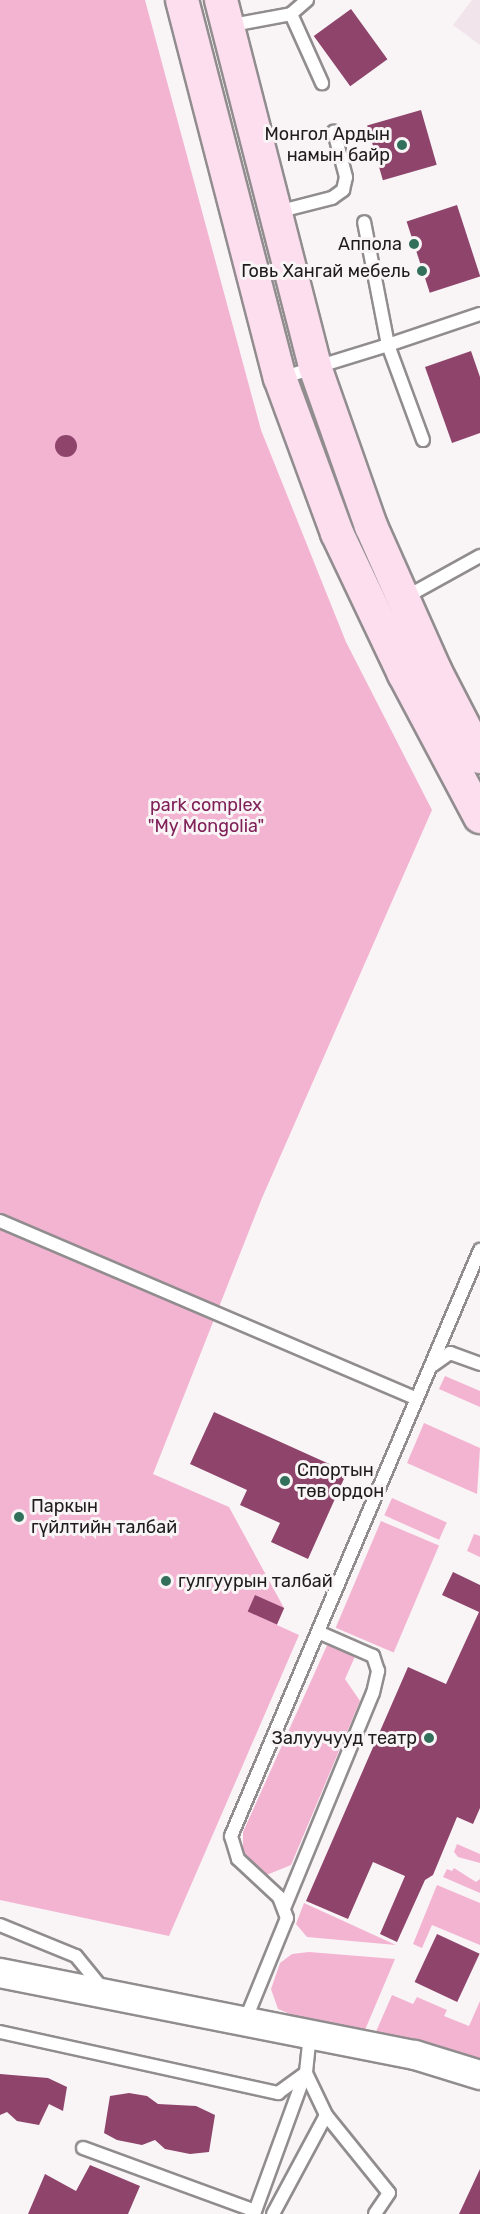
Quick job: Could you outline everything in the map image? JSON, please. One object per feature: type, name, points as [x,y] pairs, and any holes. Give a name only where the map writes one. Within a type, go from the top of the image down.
[{"type":"main road","points":[[182,0],[280,378],[337,532],[404,674],[480,817]]},
{"type":"main road","points":[[224,13],[273,213],[315,367],[371,526],[480,757]]},
{"type":"street","points":[[0,1973],[415,2055],[480,2074]]},
{"type":"lane","points":[[224,13],[291,14],[307,0]]},
{"type":"lane","points":[[291,14],[322,83]]},
{"type":"lane","points":[[273,213],[332,198],[343,190],[346,177],[334,132]]},
{"type":"lane","points":[[364,222],[388,345],[423,440]]},
{"type":"lane","points":[[280,378],[480,314]]},
{"type":"lane","points":[[403,598],[480,556]]},
{"type":"lane","points":[[0,1221],[417,1399]]},
{"type":"lane","points":[[285,1906],[238,1859],[231,1836],[480,1250]]},
{"type":"lane","points":[[430,1368],[450,1353],[480,1364]]},
{"type":"lane","points":[[245,2021],[284,1930],[285,1906],[373,1693],[378,1671],[374,1656],[318,1632]]},
{"type":"lane","points":[[0,1925],[76,1956],[106,1994]]},
{"type":"lane","points":[[0,2032],[278,2094],[306,2073]]},
{"type":"lane","points":[[82,2148],[254,2212],[306,2073],[310,2034]]},
{"type":"lane","points":[[306,2073],[326,2115],[389,2193],[375,2214]]},
{"type":"lane","points":[[273,2214],[326,2115]]},
{"type":"shaded area","points":[[472,0],[480,0],[480,45],[453,25]]},
{"type":"green space","name":"park complex \"My Mongolia\"","points":[[0,0],[145,0],[261,430],[346,642],[432,810],[262,1198],[153,1474],[229,1507],[284,1608],[277,1625],[299,1635],[169,1936],[0,1900]]},
{"type":"green space","points":[[445,1376],[480,1391],[480,1407],[439,1389]]},
{"type":"green space","points":[[424,1423],[480,1448],[477,1494],[407,1463]]},
{"type":"green space","points":[[392,1498],[447,1522],[439,1540],[384,1515]]},
{"type":"green space","points":[[381,1521],[439,1546],[394,1652],[336,1628]]},
{"type":"green space","points":[[474,1534],[480,1536],[480,1557],[467,1551]]},
{"type":"green space","points":[[329,1641],[357,1652],[345,1679],[360,1701],[291,1865],[264,1876],[250,1870],[243,1854],[243,1832]]},
{"type":"green space","points":[[457,1844],[480,1854],[480,1863],[458,1857],[454,1852]]},
{"type":"green space","points":[[454,1868],[476,1882],[480,1879],[480,1893],[443,1877],[447,1869],[452,1871]]},
{"type":"green space","points":[[437,1885],[480,1903],[480,1945],[432,1925],[422,1948],[413,1944]]},
{"type":"green space","points":[[304,1903],[396,1945],[307,1937],[296,1924]]},
{"type":"green space","points":[[309,1952],[395,1959],[365,2030],[302,2019],[278,2009],[271,1989],[280,1963],[292,1954]]},
{"type":"green space","points":[[392,1995],[413,2004],[417,1997],[447,2010],[444,2016],[469,2026],[480,2001],[480,2061],[375,2034]]},
{"type":"building","points":[[351,9],[387,59],[350,86],[314,36]]},
{"type":"building","name":"Монгол Ардын намын байр","points":[[421,110],[437,165],[383,180],[367,125]]},
{"type":"building","points":[[457,205],[480,276],[430,293],[407,221]]},
{"type":"building","points":[[471,351],[480,377],[480,433],[452,443],[425,367]]},
{"type":"building","points":[[62,435],[70,435],[77,442],[77,450],[70,457],[62,457],[55,450],[55,442]]},
{"type":"building","name":"Спортын төв ордон","points":[[214,1412],[347,1472],[308,1559],[271,1542],[280,1523],[240,1505],[247,1490],[190,1464]]},
{"type":"building","name":"Залуучууд театр","points":[[453,1572],[480,1585],[480,1808],[473,1824],[457,1817],[433,1875],[425,1880],[397,1942],[380,1934],[405,1876],[373,1862],[348,1919],[306,1901],[408,1667],[446,1684],[479,1612],[442,1595]]},
{"type":"building","points":[[255,1595],[284,1608],[277,1624],[248,1611]]},
{"type":"building","points":[[437,1934],[480,1954],[457,2002],[415,1982]]},
{"type":"building","points":[[0,2074],[48,2078],[67,2087],[63,2111],[49,2104],[39,2125],[17,2121],[7,2112],[0,2115]]},
{"type":"building","points":[[129,2093],[147,2096],[158,2104],[196,2106],[215,2115],[209,2152],[190,2154],[165,2149],[155,2140],[142,2145],[117,2140],[104,2133],[110,2096]]},
{"type":"building","points":[[90,2165],[140,2186],[128,2214],[28,2214],[45,2174],[76,2191]]},
{"type":"building","points":[[480,2169],[480,2214],[459,2214]]},
{"type":"place","name":"Монгол Ардын намын байр","points":[[402,145]]},
{"type":"place","name":"Аппола","points":[[414,244]]},
{"type":"place","name":"Говь Хангай мебель","points":[[422,271]]},
{"type":"place","name":"Спортын төв ордон","points":[[285,1481]]},
{"type":"place","name":"Паркын гүйлтийн талбай","points":[[19,1517]]},
{"type":"place","name":"гулгуурын талбай","points":[[166,1581]]},
{"type":"place","name":"Залуучууд театр","points":[[429,1738]]}]
